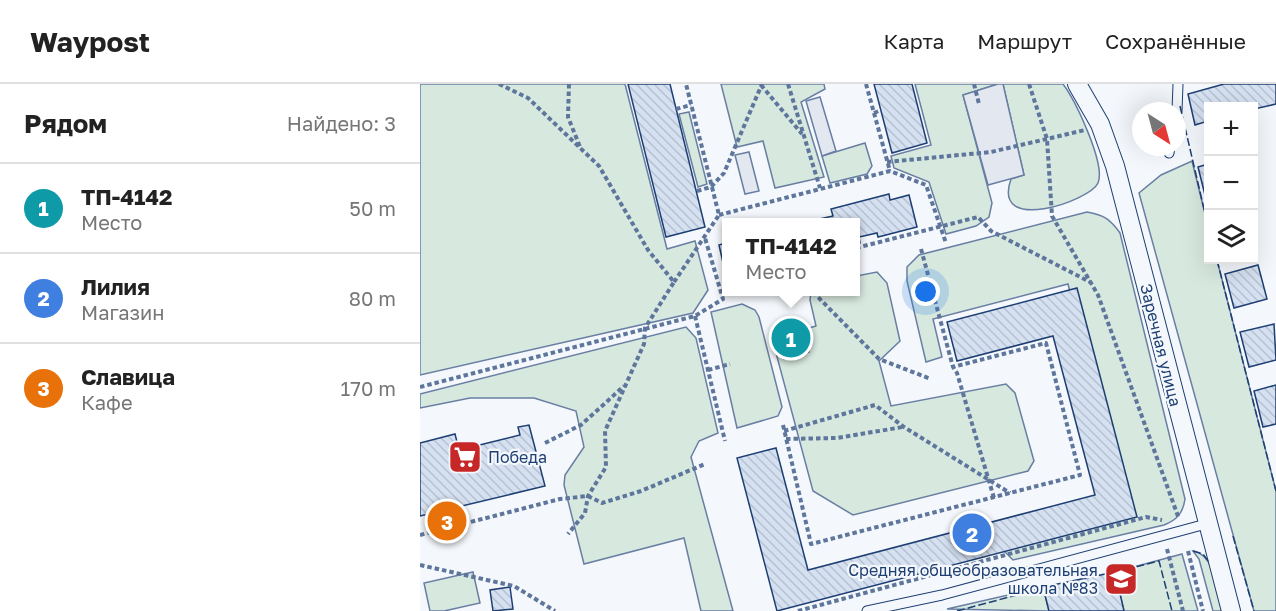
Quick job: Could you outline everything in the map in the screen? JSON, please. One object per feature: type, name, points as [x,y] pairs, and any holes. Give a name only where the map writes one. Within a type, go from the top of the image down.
[{"type":"street","name":"Заречная улица","points":[[1077,84],[1100,124],[1115,166],[1206,524],[1231,611]]},
{"type":"lane","points":[[1177,102],[1178,84]]},
{"type":"lane","points":[[867,611],[942,595],[1206,524]]},
{"type":"path","points":[[500,84],[528,98],[599,166],[648,250],[674,282]]},
{"type":"path","points":[[569,84],[568,117],[580,148]]},
{"type":"path","points":[[686,84],[719,215]]},
{"type":"path","points":[[697,191],[711,187],[724,173],[761,84],[804,136]]},
{"type":"path","points":[[788,84],[820,188]]},
{"type":"path","points":[[866,84],[890,171]]},
{"type":"path","points":[[974,84],[978,104]]},
{"type":"path","points":[[1029,84],[1047,139],[1052,216],[1102,306],[1183,531]]},
{"type":"path","points":[[676,109],[691,105]]},
{"type":"path","points":[[874,113],[881,110]]},
{"type":"path","points":[[887,162],[991,152],[1089,129]]},
{"type":"path","points":[[568,534],[585,513],[588,496],[606,467],[606,431],[644,344],[645,328],[719,215],[890,171],[926,185],[945,243]]},
{"type":"path","points":[[860,246],[893,236],[978,217],[991,231],[1090,283]]},
{"type":"path","points":[[420,387],[695,316],[723,299],[705,238]]},
{"type":"path","points":[[921,249],[954,368],[994,498]]},
{"type":"path","points":[[718,286],[722,285]]},
{"type":"path","points":[[818,296],[879,359],[931,379]]},
{"type":"path","points":[[695,316],[724,441]]},
{"type":"path","points":[[954,368],[1046,343],[1080,475],[1011,494],[812,544],[783,428],[875,405],[904,427],[988,477],[1011,494]]},
{"type":"path","points":[[708,370],[729,364]]},
{"type":"path","points":[[545,443],[581,425],[626,383]]},
{"type":"path","points":[[786,439],[837,438],[904,427]]},
{"type":"path","points":[[420,535],[560,499],[588,496],[602,503],[641,491],[705,464]]},
{"type":"path","points":[[798,611],[840,597],[1146,517]]},
{"type":"path","points":[[1163,536],[1183,611]]},
{"type":"path","points":[[1188,551],[1203,611]]},
{"type":"path","points":[[420,565],[514,586],[555,611]]},
{"type":"shaded area","points":[[420,84],[625,84],[667,249],[695,241],[708,290],[693,313],[420,375]]},
{"type":"shaded area","points":[[721,84],[824,84],[825,89],[801,102],[824,177],[775,188],[763,141],[737,147]]},
{"type":"shaded area","points":[[915,84],[998,84],[963,95],[992,203],[989,217],[976,226],[946,234],[929,182],[894,168],[891,156],[931,145]]},
{"type":"shaded area","points":[[1003,84],[1063,84],[1088,132],[1098,162],[1098,183],[1091,190],[1078,198],[1044,209],[1028,210],[1015,206],[1009,196],[1011,179],[1024,175]]},
{"type":"shaded area","points":[[1003,84],[1024,175],[988,185],[963,95]]},
{"type":"shaded area","points":[[820,97],[836,151],[822,156],[806,101]]},
{"type":"shaded area","points":[[689,112],[707,184],[698,187],[679,114]]},
{"type":"shaded area","points":[[865,143],[872,166],[867,174],[830,183],[822,156]]},
{"type":"shaded area","points":[[749,152],[759,191],[745,194],[735,155]]},
{"type":"shaded area","points":[[1192,161],[1204,210],[1204,264],[1218,264],[1276,491],[1276,611],[1254,611],[1139,193],[1161,175]]},
{"type":"shaded area","points":[[1087,212],[1106,218],[1120,233],[1185,499],[1184,504],[1179,515],[1164,525],[1013,560],[1004,551],[1128,518],[1068,284],[933,319],[942,357],[926,362],[907,281],[907,267],[919,255]]},
{"type":"shaded area","points":[[877,272],[887,283],[900,341],[879,361],[891,406],[1006,384],[1015,393],[1034,461],[1028,471],[853,515],[813,491],[776,353],[780,348],[784,359],[809,352],[803,330],[816,326],[810,296],[860,296],[860,275]]},
{"type":"shaded area","points":[[742,304],[755,310],[759,317],[782,407],[778,416],[737,428],[711,312]]},
{"type":"shaded area","points":[[686,327],[696,338],[718,433],[699,441],[691,457],[733,611],[701,611],[684,538],[584,564],[564,485],[565,475],[584,447],[576,411],[534,398],[470,398],[420,408],[420,394]]},
{"type":"shaded area","points":[[1193,551],[1207,559],[1211,567],[1222,611],[1213,611],[1199,559]]},
{"type":"shaded area","points":[[1182,554],[1198,611],[1124,611],[1115,572]]},
{"type":"shaded area","points":[[473,572],[480,603],[444,611],[430,611],[424,583]]},
{"type":"shaded area","points":[[1043,587],[1049,611],[947,609]]},
{"type":"building","points":[[628,84],[670,84],[705,227],[666,237]]},
{"type":"building","points":[[874,84],[912,84],[927,143],[892,153]]},
{"type":"building","points":[[1224,84],[1276,84],[1276,104],[1258,108],[1258,102],[1204,102],[1204,122],[1195,125],[1188,94]]},
{"type":"building","points":[[1204,165],[1204,191],[1198,167]]},
{"type":"building","points":[[889,194],[890,200],[909,195],[917,227],[878,237],[877,233],[860,237],[860,218],[824,218],[833,216],[831,209]]},
{"type":"building","points":[[1258,265],[1267,299],[1234,308],[1225,274]]},
{"type":"building","points":[[1077,288],[1137,517],[777,611],[737,458],[776,448],[808,570],[1095,495],[1053,336],[957,361],[947,322]]},
{"type":"building","points":[[798,322],[805,347],[784,353],[777,328]]},
{"type":"building","points":[[1274,324],[1276,360],[1249,367],[1240,332]]},
{"type":"building","points":[[1276,385],[1276,424],[1263,427],[1254,391]]},
{"type":"building","points":[[529,425],[545,486],[420,516],[420,443],[455,434],[459,450],[520,435],[518,427]]},
{"type":"building","points":[[1115,572],[1124,611],[1049,611],[1043,587]]},
{"type":"building","points":[[510,587],[513,609],[493,611],[490,590]]},
{"type":"fence","points":[[1186,132],[1204,210]]},
{"type":"fence","points":[[1218,264],[1276,491]]},
{"type":"fence","points":[[1233,536],[1254,611]]},
{"type":"fence","points":[[1193,551],[1203,554],[1209,562]]},
{"type":"fence","points":[[1115,572],[1159,561],[1172,611]]},
{"type":"fence","points":[[957,611],[1043,588]]},
{"type":"place","name":"ТП-4142","points":[[791,338]]},
{"type":"place","name":"Победа","points":[[465,457]]},
{"type":"place","name":"Славица","points":[[447,521]]},
{"type":"place","name":"Лилия","points":[[972,533]]},
{"type":"place","name":"Средняя общеобразовательная школа №83","points":[[1121,579]]}]
